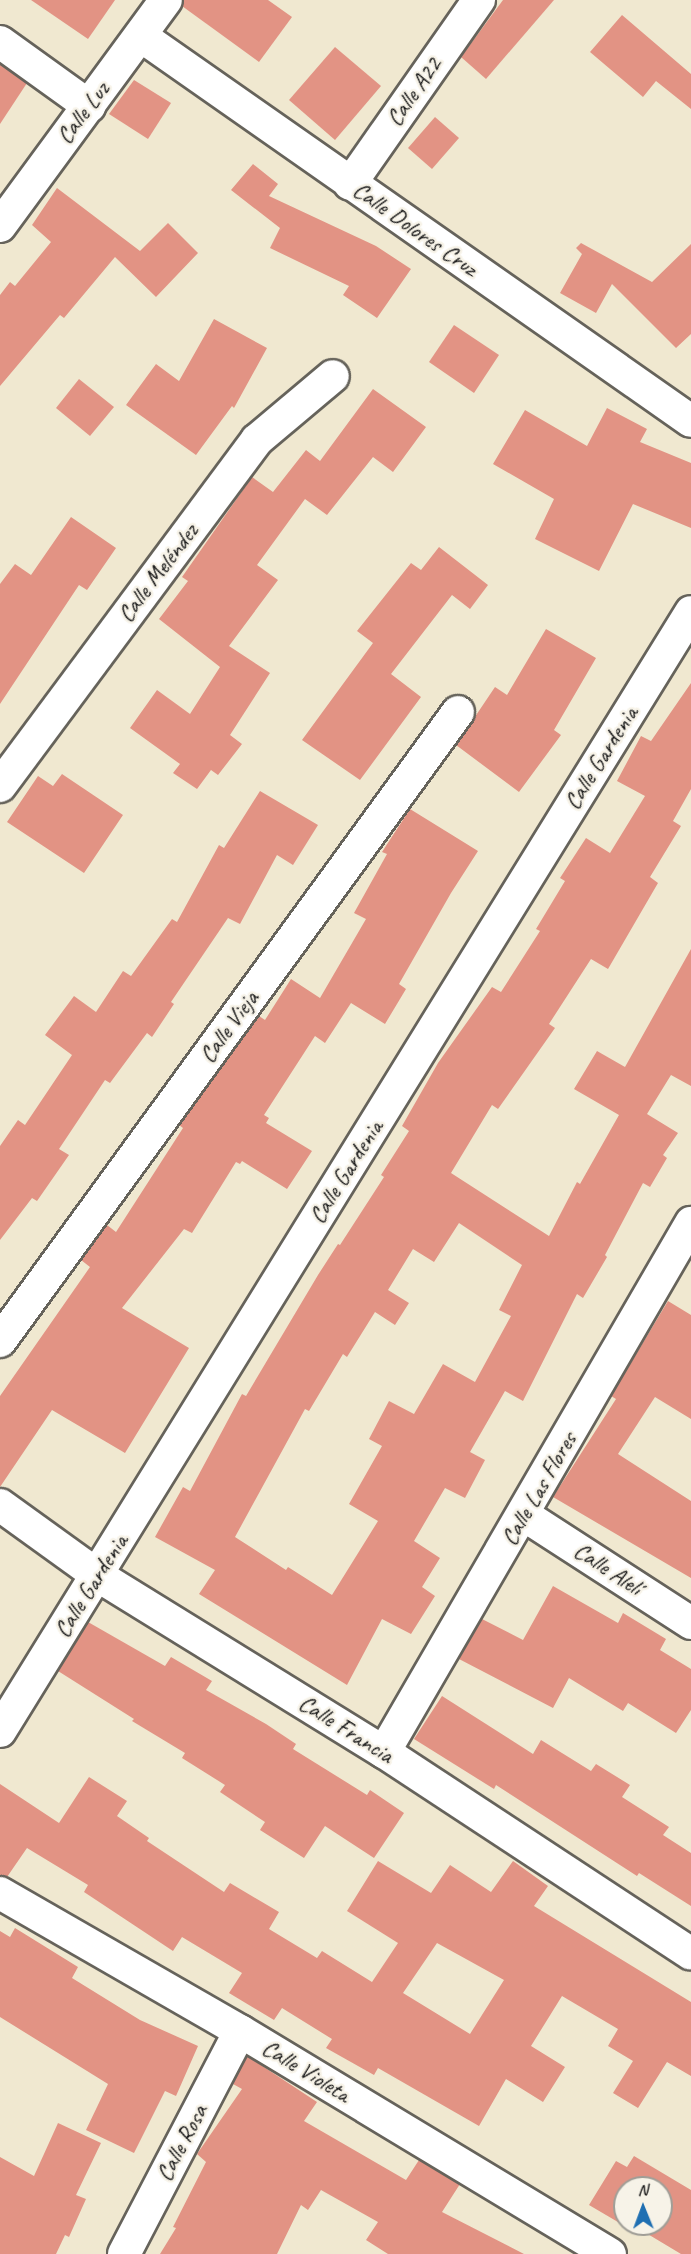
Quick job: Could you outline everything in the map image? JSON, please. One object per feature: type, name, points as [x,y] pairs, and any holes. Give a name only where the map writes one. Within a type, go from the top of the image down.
[{"type":"street","name":"Calle Luz","points":[[0,225],[141,36],[165,0]]},
{"type":"street","name":"Calle A22","points":[[350,184],[479,0]]},
{"type":"street","name":"Calle Dolores Cruz","points":[[141,36],[691,421]]},
{"type":"street","points":[[0,42],[89,105]]},
{"type":"street","name":"Calle Meléndez","points":[[0,786],[258,440],[333,376]]},
{"type":"street","name":"Calle Gardenia","points":[[0,1731],[691,612]]},
{"type":"street","name":"Calle Vieja","points":[[0,1341],[458,712]]},
{"type":"street","name":"Calle Las Flores","points":[[384,1752],[524,1515],[681,1268],[691,1223]]},
{"type":"street","name":"Calle Francia","points":[[0,1505],[97,1575],[384,1752],[691,1954]]},
{"type":"street","name":"Calle Alelí","points":[[524,1515],[691,1623]]},
{"type":"street","name":"Calle Violeta","points":[[0,1893],[240,2031],[578,2246],[610,2254]]},
{"type":"street","name":"Calle Rosa","points":[[124,2254],[240,2031]]},
{"type":"building","points":[[31,0],[115,0],[88,39]]},
{"type":"building","points":[[184,0],[268,0],[292,17],[259,62],[182,6]]},
{"type":"building","points":[[503,0],[554,0],[486,79],[461,57]]},
{"type":"building","points":[[622,15],[691,74],[691,109],[656,81],[643,97],[590,52]]},
{"type":"building","points":[[335,47],[381,86],[335,140],[289,100]]},
{"type":"building","points":[[0,64],[27,83],[0,124]]},
{"type":"building","points":[[134,80],[171,103],[148,139],[109,114]]},
{"type":"building","points":[[435,117],[459,138],[432,169],[408,148]]},
{"type":"building","points":[[253,164],[278,184],[269,196],[376,246],[411,269],[377,318],[343,295],[349,286],[270,248],[280,228],[231,190]]},
{"type":"building","points":[[57,188],[140,251],[168,223],[198,253],[156,297],[115,257],[64,318],[60,315],[0,386],[0,295],[10,282],[15,286],[51,242],[32,225]]},
{"type":"building","points":[[581,243],[652,282],[691,244],[691,334],[676,348],[612,284],[596,313],[560,293],[582,254],[576,248]]},
{"type":"building","points":[[214,319],[267,348],[234,408],[232,406],[196,455],[126,405],[156,364],[179,381]]},
{"type":"building","points":[[454,325],[499,355],[474,393],[429,362]]},
{"type":"building","points":[[79,379],[114,407],[90,436],[56,408]]},
{"type":"building","points":[[373,389],[426,427],[393,472],[373,457],[327,515],[305,499],[257,565],[278,580],[229,646],[270,673],[230,735],[242,744],[218,775],[211,770],[197,789],[173,773],[180,764],[130,728],[157,690],[190,714],[220,667],[159,619],[188,581],[182,577],[252,477],[273,492],[306,450],[320,461]]},
{"type":"building","points":[[607,408],[647,429],[640,442],[691,463],[691,528],[633,504],[599,571],[535,539],[554,499],[493,464],[525,410],[587,446]]},
{"type":"building","points":[[71,517],[116,548],[87,590],[79,585],[0,704],[0,584],[15,564],[31,575]]},
{"type":"building","points":[[439,547],[488,585],[470,609],[452,595],[391,674],[421,697],[360,780],[302,740],[373,643],[357,631],[411,563],[421,570]]},
{"type":"building","points":[[546,629],[596,658],[554,730],[561,735],[519,792],[456,745],[495,687],[507,695]]},
{"type":"building","points":[[691,683],[691,789],[673,821],[681,826],[650,877],[658,883],[608,969],[591,959],[549,1024],[555,1028],[498,1109],[492,1105],[451,1173],[549,1236],[577,1182],[580,1184],[619,1115],[574,1089],[597,1051],[625,1067],[691,949],[691,1086],[671,1075],[647,1114],[678,1133],[663,1155],[667,1158],[650,1187],[643,1183],[605,1255],[607,1257],[583,1298],[577,1294],[523,1401],[505,1391],[470,1452],[485,1460],[465,1498],[445,1488],[414,1541],[440,1558],[422,1587],[435,1596],[411,1634],[382,1619],[347,1685],[199,1594],[215,1570],[155,1537],[183,1487],[190,1491],[242,1394],[246,1396],[318,1275],[384,1177],[381,1175],[409,1131],[402,1126],[438,1063],[492,987],[501,992],[540,931],[536,929],[565,881],[560,878],[586,838],[610,853],[645,796],[617,781],[641,736],[651,741]],"holes":[[[459,1223],[522,1265],[499,1310],[511,1316],[475,1382],[443,1364],[414,1414],[389,1401],[369,1439],[382,1446],[349,1504],[378,1521],[332,1595],[288,1567],[286,1570],[235,1537],[305,1409],[309,1411],[343,1354],[347,1357],[375,1312],[395,1325],[409,1303],[388,1290],[413,1249],[434,1262]]]},
{"type":"building","points":[[62,774],[123,815],[84,873],[7,822],[38,776],[53,786]]},
{"type":"building","points":[[260,791],[318,825],[293,865],[277,855],[240,924],[228,918],[171,1002],[174,1004],[152,1037],[147,1033],[110,1083],[105,1080],[59,1149],[69,1155],[37,1201],[32,1198],[0,1240],[0,1146],[18,1120],[25,1125],[72,1055],[45,1035],[74,996],[96,1012],[123,971],[131,976],[172,919],[177,922],[219,845],[224,848]]},
{"type":"building","points":[[410,809],[478,851],[399,984],[406,989],[385,1024],[351,1003],[325,1043],[315,1036],[264,1115],[269,1118],[266,1123],[312,1151],[287,1189],[242,1161],[240,1164],[236,1162],[192,1233],[184,1229],[122,1308],[189,1348],[125,1453],[52,1410],[0,1487],[0,1396],[90,1267],[81,1260],[107,1225],[116,1232],[183,1128],[179,1125],[259,1016],[265,1020],[291,979],[320,998],[366,919],[354,913],[387,854],[382,852]]},
{"type":"building","points":[[668,1301],[691,1315],[691,1419],[655,1397],[618,1454],[691,1501],[691,1578],[553,1497],[616,1399],[611,1396]]},
{"type":"building","points":[[553,1586],[618,1623],[623,1613],[666,1639],[660,1650],[691,1669],[691,1710],[676,1733],[628,1703],[623,1711],[569,1678],[553,1708],[459,1659],[482,1619],[523,1640]]},
{"type":"building","points":[[88,1622],[165,1666],[171,1657],[212,1681],[206,1690],[266,1724],[296,1744],[293,1749],[367,1795],[370,1790],[404,1813],[374,1858],[325,1826],[304,1858],[260,1830],[265,1822],[220,1792],[225,1785],[182,1758],[185,1753],[132,1721],[134,1719],[58,1671]]},
{"type":"building","points":[[442,1696],[533,1754],[541,1740],[591,1771],[596,1764],[630,1785],[622,1797],[669,1827],[663,1835],[691,1853],[691,1906],[639,1873],[637,1876],[496,1785],[494,1789],[414,1739]]},
{"type":"building","points":[[89,1777],[127,1801],[117,1816],[149,1838],[147,1841],[224,1892],[230,1883],[279,1912],[269,1929],[317,1958],[322,1951],[372,1982],[398,1943],[347,1911],[378,1861],[431,1893],[450,1865],[491,1892],[513,1861],[548,1886],[534,1906],[691,2002],[691,2076],[667,2062],[638,2108],[613,2093],[633,2061],[608,2046],[618,2029],[562,1996],[531,2046],[565,2067],[543,2102],[506,2079],[479,2126],[378,2068],[374,2075],[326,2048],[332,2039],[282,2008],[274,2020],[229,1993],[242,1973],[182,1937],[173,1951],[84,1892],[88,1885],[27,1848],[7,1877],[0,1875],[0,1784],[59,1823]],"holes":[[[437,1943],[504,1980],[470,2034],[403,1993]]]},
{"type":"building","points":[[15,1928],[78,1967],[72,1978],[140,2020],[198,2046],[176,2096],[165,2091],[134,2153],[86,2130],[108,2084],[0,2017],[0,1931],[10,1937]]},
{"type":"building","points":[[247,2056],[317,2102],[304,2121],[406,2180],[419,2160],[460,2184],[442,2212],[524,2254],[388,2254],[366,2240],[378,2222],[321,2190],[308,2210],[301,2205],[277,2254],[160,2254],[176,2228],[173,2227],[206,2162],[197,2154],[242,2089],[233,2084]]},
{"type":"building","points":[[58,2123],[101,2143],[76,2195],[86,2199],[69,2237],[65,2235],[56,2254],[0,2254],[0,2157],[34,2176]]},
{"type":"building","points":[[634,2156],[668,2176],[613,2176],[613,2219],[589,2205],[616,2161],[627,2167]]},
{"type":"building","points":[[673,2179],[691,2190],[691,2254],[681,2254],[651,2236],[673,2236]]}]
